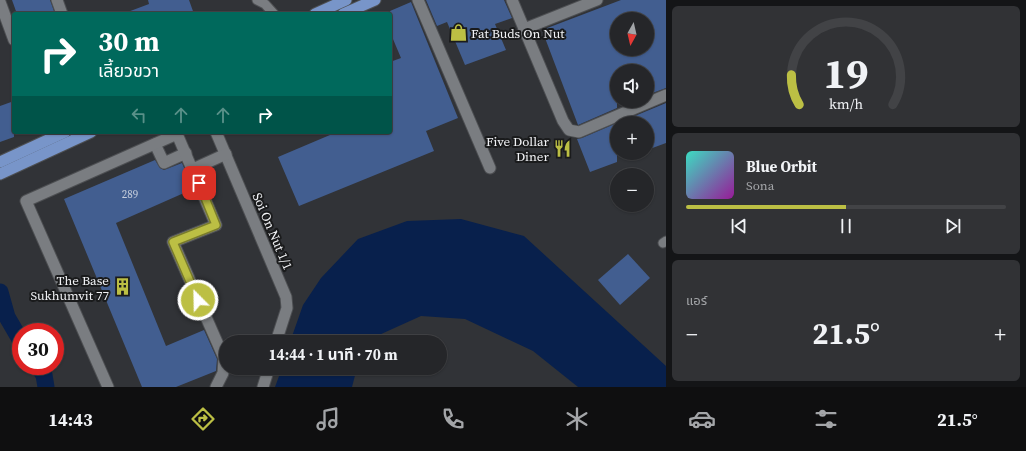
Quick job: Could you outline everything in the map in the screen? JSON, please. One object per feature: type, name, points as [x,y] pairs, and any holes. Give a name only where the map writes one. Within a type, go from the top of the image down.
[{"type":"main road","points":[[319,12],[346,0]]},
{"type":"main road","points":[[347,12],[369,1]]},
{"type":"main road","points":[[1,170],[62,134]]},
{"type":"main road","points":[[51,140],[81,134]]},
{"type":"street","points":[[57,0],[61,12]]},
{"type":"street","points":[[418,0],[490,168]]},
{"type":"street","points":[[512,0],[563,121],[569,130],[579,132],[666,95]]},
{"type":"street","points":[[524,29],[597,0]]},
{"type":"street","points":[[0,2],[12,35]]},
{"type":"street","points":[[108,387],[26,201],[177,134],[216,225],[173,242],[224,358],[223,374],[216,387]]},
{"type":"street","name":"Soi On Nut 1/1","points":[[217,134],[286,297],[287,308],[278,335]]},
{"type":"street","points":[[155,144],[164,163],[186,153]]},
{"type":"street","points":[[193,169],[226,154]]},
{"type":"street","points":[[263,387],[267,375]]},
{"type":"lane","points":[[257,0],[265,4],[272,12]]},
{"type":"water","points":[[461,219],[524,236],[666,366],[666,387],[578,387],[533,351],[465,319],[421,316],[379,335],[292,335],[303,305],[321,278],[358,239],[407,221]]},
{"type":"water","points":[[279,375],[355,375],[352,387],[275,387]]},
{"type":"building","points":[[12,0],[50,0],[54,12],[16,12]]},
{"type":"building","points":[[148,0],[189,0],[193,12],[128,12],[149,4]]},
{"type":"building","points":[[426,0],[504,0],[512,18],[495,24],[506,50],[465,65],[447,22],[437,26]]},
{"type":"building","points":[[621,0],[666,0],[666,88],[654,92],[654,64],[610,64],[610,108],[617,108],[578,125],[542,30]]},
{"type":"building","points":[[411,2],[458,118],[426,131],[434,151],[299,206],[278,157],[332,134],[392,134],[392,61],[401,58],[392,37],[392,12],[390,11]]},
{"type":"building","points":[[12,102],[12,134],[14,134],[14,137],[0,142],[0,106]]},
{"type":"building","points":[[666,103],[666,143],[654,147],[654,116],[635,116]]},
{"type":"building","points":[[610,126],[610,160],[617,160],[617,162],[590,172],[577,139]]},
{"type":"building","points":[[155,160],[160,168],[164,170],[182,163],[193,189],[116,223],[166,346],[204,330],[217,359],[216,371],[176,387],[142,387],[64,199]]},
{"type":"building","points":[[628,254],[650,278],[620,305],[598,280]]},
{"type":"waterway","points":[[0,292],[7,317],[12,326]]},
{"type":"waterway","points":[[44,375],[46,387]]},
{"type":"place","name":"Fat Buds On Nut","points":[[458,33]]},
{"type":"place","name":"Five Dollar Diner","points":[[562,148]]},
{"type":"place","name":"The Base Sukhumvit 77","points":[[122,287]]},
{"type":"route","points":[[198,300],[173,242],[216,225],[199,183]]}]
